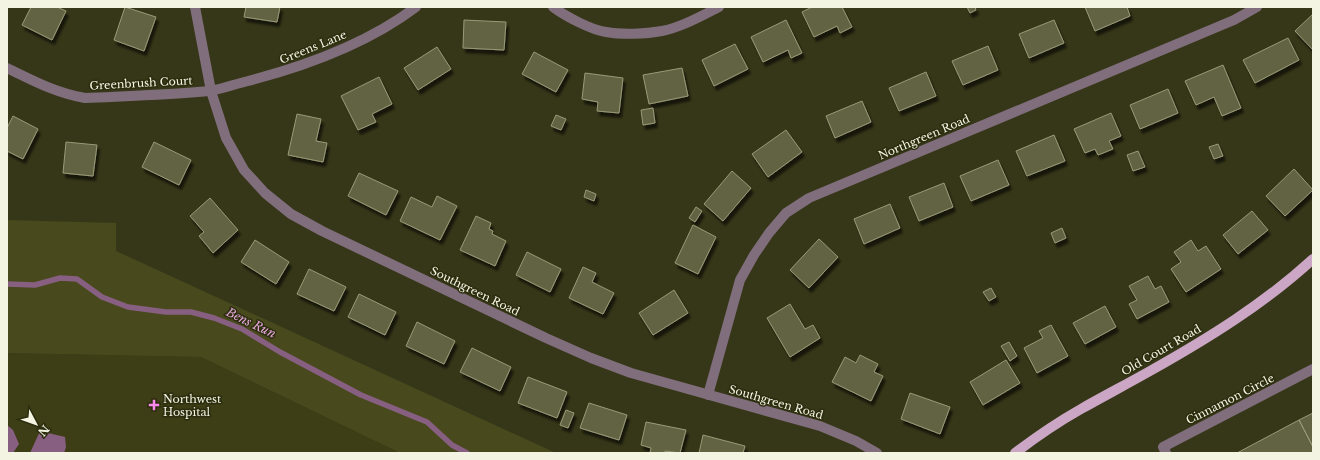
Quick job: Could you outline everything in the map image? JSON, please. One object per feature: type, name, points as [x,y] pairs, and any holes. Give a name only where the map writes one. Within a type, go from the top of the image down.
[{"type":"main road","name":"Old Court Road","points":[[1015,453],[1039,435],[1081,409],[1151,371],[1212,335],[1256,306],[1313,259]]},
{"type":"street","name":"Southgreen Road","points":[[195,7],[211,91],[226,138],[244,170],[265,193],[292,214],[357,248],[539,335],[591,358],[631,373],[820,426],[856,441],[877,453]]},
{"type":"street","name":"Greens Lane","points":[[211,91],[281,73],[323,58],[403,17],[416,7]]},
{"type":"street","points":[[553,7],[581,23],[606,32],[635,33],[662,31],[686,23],[719,7]]},
{"type":"street","name":"Northgreen Road","points":[[708,395],[740,280],[754,254],[786,213],[809,198],[1234,20],[1257,7]]},
{"type":"street","name":"Greenbrush Court","points":[[7,68],[49,88],[68,95],[85,98],[211,91]]},
{"type":"street","name":"Cinnamon Circle","points":[[1166,453],[1163,447],[1313,369]]},
{"type":"shaded area","points":[[7,220],[116,223],[116,251],[556,453],[400,453],[201,357],[7,353]]},
{"type":"shaded area","name":"Northwest Hospital","points":[[7,353],[201,357],[400,453],[7,453]]},
{"type":"shaded area","points":[[7,425],[13,430],[19,444],[13,453],[7,453]]},
{"type":"shaded area","points":[[40,431],[65,437],[66,447],[64,453],[30,453]]},
{"type":"building","points":[[31,7],[57,7],[66,11],[52,40],[22,25]]},
{"type":"building","points":[[125,7],[156,17],[144,51],[114,40]]},
{"type":"building","points":[[246,7],[280,7],[277,22],[244,17]]},
{"type":"building","points":[[812,7],[842,7],[852,27],[840,33],[837,26],[814,37],[802,12]]},
{"type":"building","points":[[967,7],[975,7],[976,10],[970,13]]},
{"type":"building","points":[[1085,7],[1127,7],[1130,16],[1095,31]]},
{"type":"building","points":[[1313,14],[1313,50],[1295,31]]},
{"type":"building","points":[[464,20],[506,22],[504,50],[463,48]]},
{"type":"building","points":[[786,20],[802,53],[791,58],[788,50],[763,62],[751,37]]},
{"type":"building","points":[[1054,20],[1064,43],[1029,58],[1019,34]]},
{"type":"building","points":[[1288,38],[1299,60],[1255,83],[1243,60]]},
{"type":"building","points":[[735,44],[748,69],[714,86],[702,60]]},
{"type":"building","points":[[988,46],[998,70],[963,85],[952,61]]},
{"type":"building","points":[[437,47],[451,69],[418,90],[404,68]]},
{"type":"building","points":[[534,52],[568,70],[556,92],[522,74]]},
{"type":"building","points":[[1223,65],[1241,108],[1222,116],[1214,97],[1196,105],[1185,81]]},
{"type":"building","points":[[682,68],[688,96],[649,104],[643,75]]},
{"type":"building","points":[[926,72],[936,96],[899,111],[889,88]]},
{"type":"building","points":[[585,73],[623,78],[619,113],[597,111],[598,102],[582,99]]},
{"type":"building","points":[[379,77],[392,104],[372,114],[376,122],[358,130],[341,96]]},
{"type":"building","points":[[1168,89],[1178,113],[1140,129],[1130,105]]},
{"type":"building","points":[[862,101],[871,122],[835,138],[826,116]]},
{"type":"building","points":[[653,108],[655,123],[643,125],[641,110]]},
{"type":"building","points":[[1111,113],[1121,136],[1109,141],[1113,149],[1098,155],[1095,149],[1085,153],[1074,129]]},
{"type":"building","points":[[297,114],[321,119],[316,141],[327,143],[323,162],[288,155]]},
{"type":"building","points":[[556,115],[566,119],[561,130],[551,126]]},
{"type":"building","points":[[13,116],[38,129],[23,159],[7,151],[7,128]]},
{"type":"building","points":[[786,130],[802,152],[768,177],[752,154]]},
{"type":"building","points":[[1054,135],[1065,161],[1027,176],[1016,151]]},
{"type":"building","points":[[66,142],[97,145],[93,176],[63,173]]},
{"type":"building","points":[[154,142],[191,160],[179,185],[142,167]]},
{"type":"building","points":[[1218,144],[1223,156],[1214,159],[1209,147]]},
{"type":"building","points":[[1138,151],[1145,167],[1133,171],[1127,155]]},
{"type":"building","points":[[998,160],[1009,185],[971,201],[960,176]]},
{"type":"building","points":[[1294,169],[1313,190],[1285,216],[1266,196]]},
{"type":"building","points":[[732,171],[751,188],[723,221],[704,204]]},
{"type":"building","points":[[359,173],[398,191],[386,215],[348,196]]},
{"type":"building","points":[[944,183],[953,207],[919,221],[909,197]]},
{"type":"building","points":[[586,190],[596,194],[594,201],[584,197]]},
{"type":"building","points":[[437,196],[457,206],[440,240],[400,221],[411,197],[432,207]]},
{"type":"building","points":[[210,198],[238,230],[213,253],[199,236],[204,232],[190,216]]},
{"type":"building","points":[[890,204],[900,228],[864,244],[854,219]]},
{"type":"building","points":[[696,207],[702,211],[695,222],[689,218]]},
{"type":"building","points":[[1252,211],[1268,230],[1238,254],[1223,235]]},
{"type":"building","points":[[476,216],[491,223],[489,229],[493,231],[492,234],[506,241],[495,266],[460,250]]},
{"type":"building","points":[[693,225],[716,237],[698,274],[675,263]]},
{"type":"building","points":[[1062,228],[1066,238],[1055,243],[1051,233]]},
{"type":"building","points":[[819,239],[838,257],[809,288],[790,270]]},
{"type":"building","points":[[255,240],[289,262],[276,284],[241,262]]},
{"type":"building","points":[[1191,240],[1198,251],[1206,246],[1221,269],[1186,292],[1171,269],[1181,262],[1174,252]]},
{"type":"building","points":[[527,252],[561,269],[550,292],[516,275]]},
{"type":"building","points":[[583,267],[596,273],[592,282],[614,293],[603,314],[569,298]]},
{"type":"building","points":[[309,269],[346,287],[334,311],[297,294]]},
{"type":"building","points":[[1148,276],[1155,289],[1161,286],[1169,302],[1137,319],[1129,304],[1137,300],[1129,286]]},
{"type":"building","points":[[991,288],[996,297],[989,301],[983,292]]},
{"type":"building","points":[[674,290],[688,313],[653,335],[639,313]]},
{"type":"building","points":[[359,294],[396,312],[385,335],[348,317]]},
{"type":"building","points":[[790,304],[805,329],[813,325],[820,338],[790,357],[767,318]]},
{"type":"building","points":[[1105,306],[1116,327],[1085,344],[1073,323]]},
{"type":"building","points":[[417,322],[455,341],[444,364],[406,346]]},
{"type":"building","points":[[1051,325],[1068,356],[1037,373],[1024,348],[1043,338],[1039,331]]},
{"type":"building","points":[[1009,342],[1017,356],[1010,361],[1001,346]]},
{"type":"building","points":[[472,348],[511,367],[500,391],[460,372]]},
{"type":"building","points":[[860,355],[878,364],[874,372],[883,376],[871,401],[832,382],[845,357],[856,363]]},
{"type":"building","points":[[1006,360],[1020,383],[983,405],[970,382]]},
{"type":"building","points":[[528,377],[567,392],[557,418],[518,403]]},
{"type":"building","points":[[910,393],[950,407],[940,434],[901,419]]},
{"type":"building","points":[[589,403],[627,415],[619,440],[580,428]]},
{"type":"building","points":[[566,410],[574,413],[568,428],[560,425]]},
{"type":"building","points":[[1313,413],[1313,447],[1299,420]]},
{"type":"building","points":[[1299,420],[1313,447],[1313,453],[1237,453]]},
{"type":"building","points":[[646,422],[686,430],[680,453],[665,451],[665,453],[650,453],[651,448],[641,445]]},
{"type":"building","points":[[703,435],[745,446],[743,453],[699,453]]},
{"type":"waterway","name":"Bens Run","points":[[7,284],[35,285],[60,278],[77,279],[102,297],[128,307],[166,312],[191,312],[214,318],[242,329],[280,352],[361,395],[427,422],[452,445],[467,453]]},
{"type":"place","name":"Northwest Hospital","points":[[154,405]]}]
